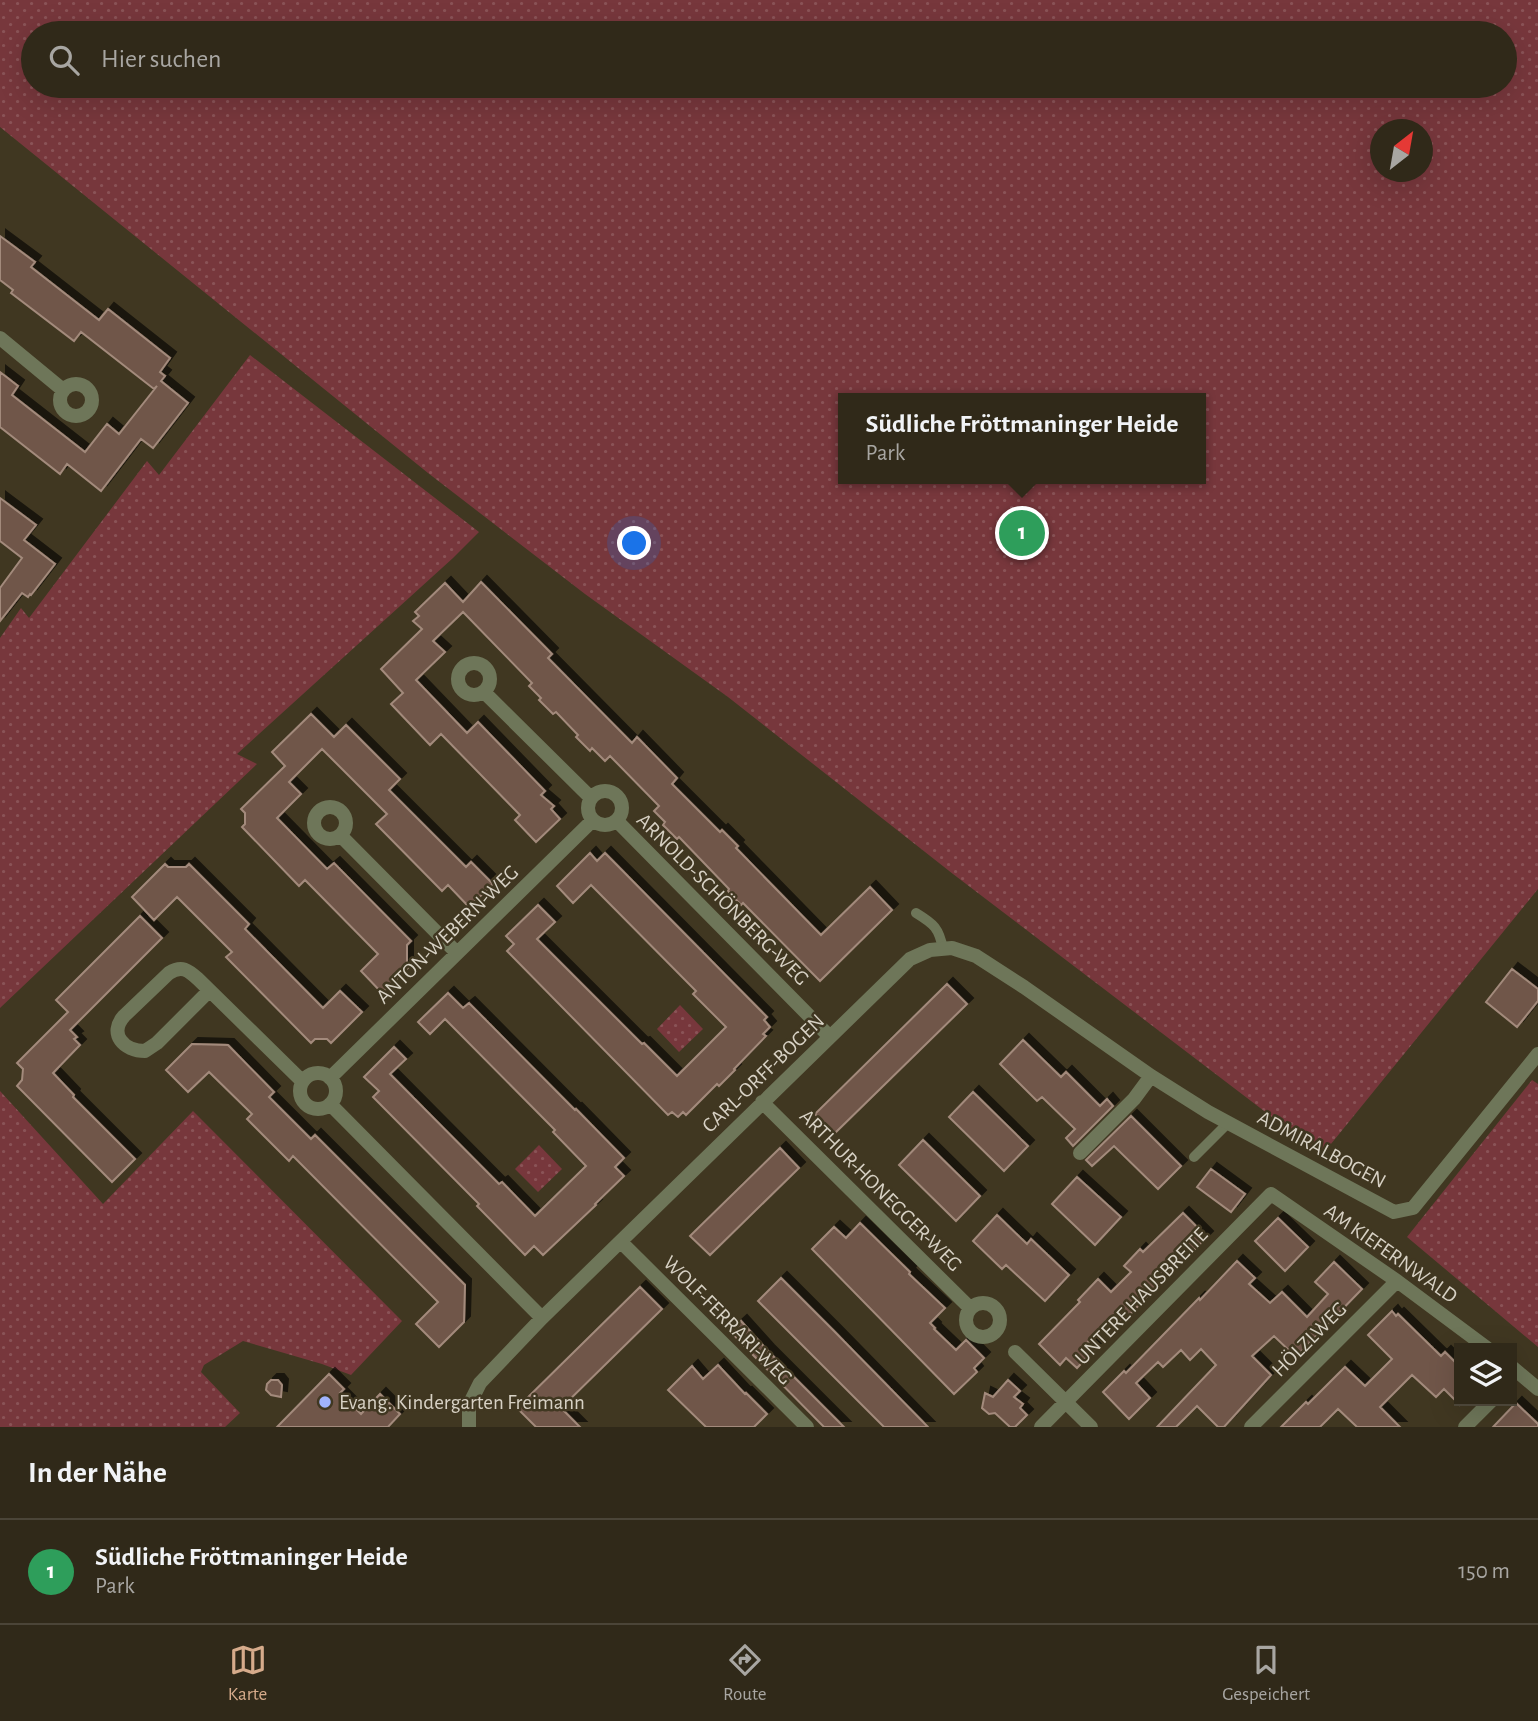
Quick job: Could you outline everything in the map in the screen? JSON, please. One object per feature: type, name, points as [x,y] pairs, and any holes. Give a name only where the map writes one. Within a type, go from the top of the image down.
[{"type":"street","points":[[0,338],[63,390]]},
{"type":"street","points":[[484,692],[591,798],[588,810],[593,820]]},
{"type":"street","name":"ARNOLD-SCHÖNBERG-WEG","points":[[591,798],[600,792],[606,792],[616,796],[622,805],[617,821],[602,825],[593,820]]},
{"type":"street","name":"ANTON-WEBERN-WEG","points":[[330,1078],[593,820]]},
{"type":"street","name":"ARNOLD-SCHÖNBERG-WEG","points":[[617,821],[830,1037]]},
{"type":"street","points":[[341,835],[457,953]]},
{"type":"street","points":[[943,949],[952,948],[976,956],[1151,1076],[1134,1099],[1080,1153]]},
{"type":"street","name":"CARL-ORFF-BOGEN","points":[[469,1427],[469,1405],[480,1383],[542,1318],[910,960],[930,950],[943,949]]},
{"type":"street","points":[[209,991],[157,1043],[145,1051],[131,1048],[119,1037],[118,1023],[169,973],[183,968],[189,971],[302,1081]]},
{"type":"street","name":"ADMIRALBOGEN","points":[[1151,1076],[1227,1123],[1394,1212],[1413,1208],[1536,1059]]},
{"type":"street","points":[[321,1073],[330,1078],[336,1088],[336,1094],[330,1104],[320,1109],[304,1103],[300,1092],[302,1081],[306,1077],[321,1073]]},
{"type":"street","name":"ARTHUR-HONEGGER-WEG","points":[[762,1102],[970,1308]]},
{"type":"street","points":[[330,1104],[542,1318]]},
{"type":"street","name":"AM KIEFERNWALD","points":[[1270,1194],[1397,1281],[1480,1343]]},
{"type":"street","name":"UNTERE HAUSBREITE","points":[[1041,1427],[1270,1194]]},
{"type":"street","name":"WOLF-FERRARI-WEG","points":[[621,1242],[807,1427]]},
{"type":"street","name":"HÖLZLWEG","points":[[1251,1427],[1397,1281]]},
{"type":"street","points":[[1014,1352],[1091,1427]]},
{"type":"street","points":[[1517,1375],[1538,1390]]},
{"type":"street","points":[[1465,1427],[1486,1406]]},
{"type":"lane","points":[[916,913],[934,925],[943,949]]},
{"type":"lane","points":[[1194,1157],[1227,1123]]},
{"type":"shaded area","points":[[0,0],[1538,0],[1538,889],[1322,1155],[953,874],[728,697],[585,594],[428,473],[0,127]]},
{"type":"shaded area","points":[[250,355],[479,532],[237,754],[257,764],[0,1008],[0,638],[21,608],[29,618],[147,461],[159,475]]},
{"type":"shaded area","points":[[680,1005],[703,1029],[679,1052],[657,1029]]},
{"type":"shaded area","points":[[1532,1080],[1538,1084],[1538,1347],[1407,1237]]},
{"type":"shaded area","points":[[0,1091],[103,1204],[193,1111],[402,1321],[351,1375],[243,1341],[204,1365],[201,1372],[240,1413],[225,1427],[0,1427]]},
{"type":"shaded area","points":[[539,1145],[562,1169],[538,1192],[515,1169]]},
{"type":"building","points":[[0,236],[35,262],[31,267],[99,320],[108,309],[170,358],[160,372],[165,376],[161,381],[188,403],[153,448],[141,439],[101,491],[67,464],[60,474],[0,427],[0,372],[18,386],[12,395],[85,452],[107,424],[119,434],[157,386],[154,389],[81,332],[74,341],[11,293],[13,290],[0,280]]},
{"type":"building","points":[[0,498],[36,525],[24,540],[55,564],[31,595],[28,597],[22,593],[0,621],[0,588],[22,558],[0,541]]},
{"type":"building","points":[[481,582],[552,654],[548,658],[632,743],[637,737],[677,778],[672,784],[720,832],[722,830],[738,846],[736,848],[821,935],[870,887],[892,910],[820,981],[743,903],[741,905],[679,837],[677,839],[663,825],[665,822],[654,811],[659,806],[610,756],[605,761],[592,748],[590,751],[556,712],[553,714],[539,700],[541,698],[529,686],[532,683],[463,612],[433,641],[445,652],[416,680],[467,733],[478,722],[545,791],[541,795],[554,806],[551,809],[560,819],[536,842],[515,820],[520,815],[441,734],[430,745],[391,704],[403,693],[381,669],[422,629],[413,621],[419,616],[415,612],[445,583],[463,602]]},
{"type":"building","points":[[311,714],[334,737],[346,725],[400,779],[389,790],[466,867],[471,862],[493,884],[469,907],[448,885],[442,891],[376,824],[387,814],[322,749],[289,782],[301,794],[277,818],[327,869],[334,863],[411,941],[407,945],[407,962],[410,966],[382,993],[361,971],[378,954],[305,880],[299,886],[242,827],[245,824],[245,813],[241,809],[285,766],[272,752]]},
{"type":"building","points":[[590,853],[597,861],[605,853],[767,1017],[764,1020],[770,1027],[763,1034],[766,1036],[719,1086],[717,1084],[686,1115],[683,1112],[678,1117],[672,1112],[668,1115],[507,951],[514,944],[506,936],[538,905],[555,922],[537,939],[677,1076],[726,1027],[693,994],[696,991],[591,885],[573,903],[557,886]]},
{"type":"building","points":[[165,864],[168,867],[186,867],[189,864],[249,924],[245,929],[323,1008],[340,991],[362,1012],[331,1043],[327,1039],[315,1039],[311,1043],[226,957],[232,952],[177,897],[154,920],[132,897]]},
{"type":"building","points":[[140,916],[162,938],[70,1030],[80,1045],[53,1073],[135,1159],[112,1182],[17,1086],[22,1080],[23,1069],[17,1063],[68,1012],[56,1000]]},
{"type":"building","points":[[1512,969],[1538,989],[1538,1001],[1517,1027],[1486,1002]]},
{"type":"building","points":[[947,984],[967,1004],[834,1134],[815,1114]]},
{"type":"building","points":[[448,993],[463,1008],[469,1003],[624,1158],[615,1167],[624,1176],[543,1255],[534,1246],[525,1255],[477,1206],[479,1204],[373,1097],[379,1091],[364,1077],[394,1047],[406,1059],[390,1074],[499,1184],[502,1182],[535,1216],[586,1166],[553,1132],[555,1130],[445,1019],[430,1034],[418,1022]]},
{"type":"building","points":[[1023,1040],[1061,1077],[1066,1072],[1100,1106],[1107,1099],[1113,1106],[1073,1146],[1066,1138],[1075,1129],[1042,1097],[1037,1101],[1000,1064]]},
{"type":"building","points":[[192,1044],[228,1045],[274,1092],[269,1097],[311,1139],[315,1135],[465,1285],[464,1322],[439,1347],[416,1324],[438,1302],[293,1156],[289,1161],[247,1119],[252,1114],[209,1072],[188,1092],[166,1070]]},
{"type":"building","points":[[973,1092],[1028,1146],[1004,1171],[949,1117]]},
{"type":"building","points":[[1131,1116],[1181,1166],[1158,1189],[1114,1146],[1092,1166],[1086,1160]]},
{"type":"building","points":[[923,1140],[980,1196],[956,1221],[899,1165]]},
{"type":"building","points":[[780,1148],[799,1168],[710,1255],[690,1236]]},
{"type":"building","points":[[1211,1169],[1245,1194],[1231,1212],[1197,1187]]},
{"type":"building","points":[[1077,1177],[1121,1217],[1095,1245],[1052,1204]]},
{"type":"building","points":[[1183,1213],[1207,1237],[1118,1327],[1111,1319],[1088,1342],[1095,1349],[1077,1368],[1066,1358],[1060,1365],[1039,1344],[1080,1302],[1078,1300],[1098,1279],[1111,1292],[1131,1272],[1124,1266],[1140,1249],[1143,1252]]},
{"type":"building","points":[[997,1215],[1027,1244],[1031,1239],[1069,1275],[1045,1301],[1006,1265],[1002,1269],[973,1241]]},
{"type":"building","points":[[1278,1218],[1308,1247],[1285,1271],[1255,1241]]},
{"type":"building","points":[[860,1223],[945,1308],[930,1323],[934,1329],[956,1350],[966,1340],[984,1358],[974,1368],[977,1372],[954,1394],[812,1249],[834,1227],[846,1238]]},
{"type":"building","points":[[1237,1261],[1255,1278],[1249,1284],[1270,1303],[1282,1292],[1307,1317],[1328,1294],[1315,1282],[1334,1262],[1362,1289],[1296,1357],[1274,1336],[1252,1356],[1271,1375],[1224,1427],[1218,1427],[1197,1406],[1176,1427],[1157,1427],[1216,1365],[1201,1349],[1190,1360],[1181,1350],[1163,1367],[1158,1362],[1136,1383],[1150,1398],[1129,1419],[1103,1392],[1124,1371],[1126,1373]]},
{"type":"building","points":[[781,1278],[928,1427],[884,1427],[758,1301]]},
{"type":"building","points":[[640,1287],[662,1309],[561,1408],[580,1427],[536,1427],[517,1408]]},
{"type":"building","points":[[1392,1311],[1396,1316],[1398,1314],[1441,1356],[1445,1352],[1454,1361],[1454,1399],[1444,1389],[1436,1397],[1412,1375],[1380,1407],[1400,1427],[1357,1427],[1338,1409],[1320,1427],[1281,1427],[1345,1367],[1365,1386],[1392,1359],[1368,1335]]},
{"type":"building","points":[[741,1321],[844,1427],[824,1427],[750,1352],[730,1331]]},
{"type":"building","points":[[718,1365],[767,1414],[754,1427],[706,1427],[668,1390],[692,1366],[703,1379]]},
{"type":"building","name":"Evang. Kindergarten Freimann","points":[[329,1374],[344,1389],[340,1393],[361,1414],[380,1394],[400,1414],[388,1427],[277,1427]]},
{"type":"building","points":[[271,1380],[278,1380],[282,1385],[281,1397],[271,1395],[266,1390]]},
{"type":"building","points":[[1008,1380],[1020,1391],[1014,1397],[1023,1404],[1020,1408],[1027,1415],[1015,1427],[1010,1427],[995,1413],[989,1414],[982,1408],[985,1393],[993,1397]]},
{"type":"building","points":[[1517,1404],[1538,1424],[1538,1427],[1493,1427]]},
{"type":"place","name":"Südliche Fröttmaninger Heide","points":[[1022,533]]},
{"type":"place","name":"Evang. Kindergarten Freimann","points":[[325,1402]]}]
